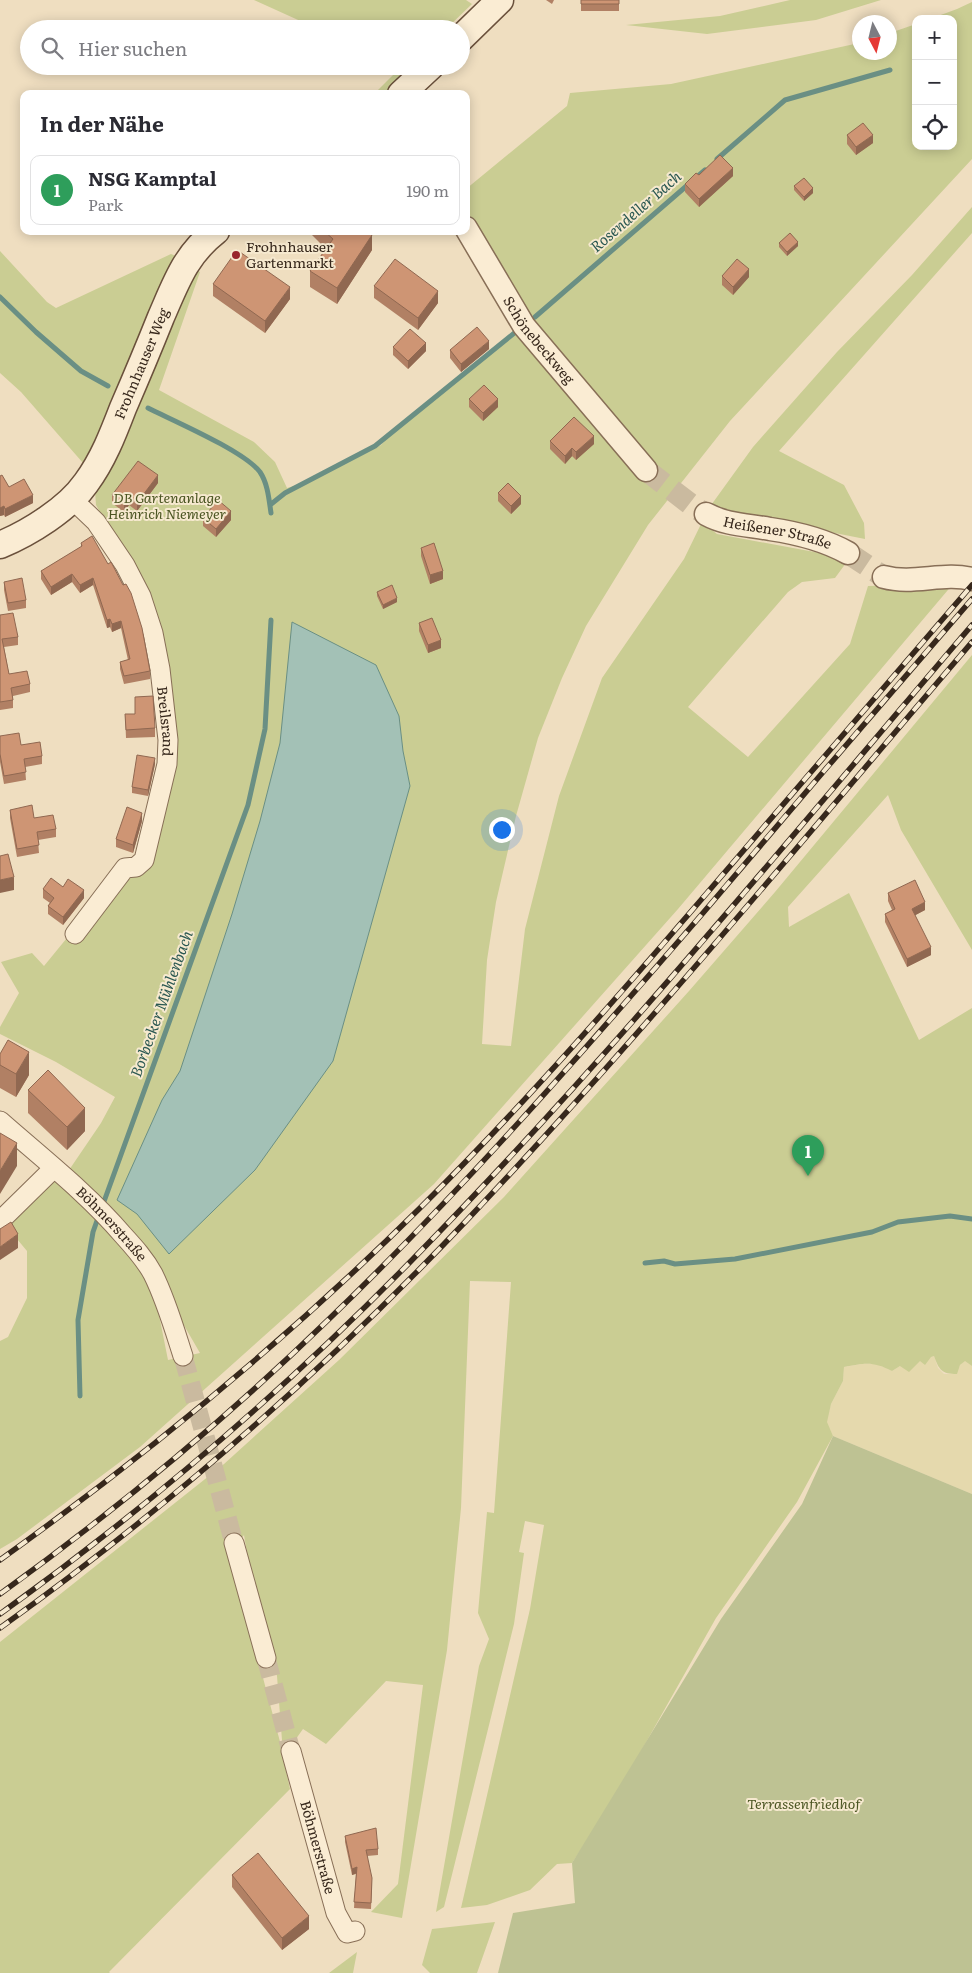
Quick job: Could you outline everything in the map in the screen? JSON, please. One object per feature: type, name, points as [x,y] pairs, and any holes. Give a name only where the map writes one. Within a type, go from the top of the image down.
[{"type":"main road","points":[[470,29],[500,0]]},
{"type":"main road","points":[[405,90],[421,75]]},
{"type":"main road","name":"Frohnhauser Weg","points":[[0,545],[13,540],[42,522],[72,499],[86,484],[106,451],[180,272],[201,243],[211,235]]},
{"type":"street","name":"Schönebeckweg","points":[[470,235],[524,326],[646,470]]},
{"type":"street","name":"Breilsrand","points":[[72,499],[96,522],[125,566],[141,596],[153,633],[160,669],[168,740],[167,764],[144,860],[136,867],[125,868],[75,934]]},
{"type":"street","name":"Heißener Straße","points":[[706,514],[728,523],[773,529],[820,540],[848,552]]},
{"type":"street","points":[[884,577],[906,579],[956,577],[972,579]]},
{"type":"street","name":"Böhmerstraße","points":[[0,1122],[110,1219],[139,1253],[152,1273],[163,1297],[183,1356]]},
{"type":"street","points":[[0,1221],[54,1168]]},
{"type":"street","points":[[234,1543],[266,1658]]},
{"type":"street","name":"Böhmerstraße","points":[[291,1751],[336,1913],[347,1933],[355,1931]]},
{"type":"shaded area","points":[[934,1356],[938,1368],[944,1374],[956,1374],[960,1365],[965,1360],[972,1366],[972,1494],[833,1436],[826,1422],[831,1404],[843,1381],[844,1367],[878,1364],[892,1371],[900,1366]]},
{"type":"green space","points":[[254,0],[466,0],[472,4],[455,20],[298,20]]},
{"type":"green space","points":[[790,0],[881,0],[816,20],[707,34],[626,25],[720,16]]},
{"type":"green space","name":"DB Gartenanlage Heinrich Niemeyer","points":[[972,2],[972,159],[730,421],[648,525],[586,626],[562,678],[538,738],[516,816],[496,902],[487,960],[482,1044],[511,1046],[525,929],[559,796],[602,678],[684,559],[702,522],[717,534],[820,553],[846,563],[835,578],[802,582],[788,592],[688,707],[748,757],[850,644],[868,586],[953,584],[678,909],[434,1184],[140,1447],[17,1539],[0,1549],[0,1341],[8,1337],[27,1298],[27,1251],[2,1221],[55,1170],[84,1196],[137,1254],[155,1295],[168,1360],[200,1353],[167,1296],[156,1269],[142,1250],[89,1194],[65,1176],[101,1123],[115,1097],[56,1062],[0,1034],[0,1027],[19,993],[1,962],[32,953],[44,966],[71,933],[79,936],[124,877],[126,870],[137,869],[146,861],[171,767],[173,740],[168,670],[152,604],[96,505],[95,491],[112,460],[191,267],[200,272],[159,390],[254,442],[275,462],[287,488],[313,480],[381,445],[397,426],[423,409],[517,333],[531,318],[470,216],[470,186],[567,106],[570,93],[671,84],[852,45],[852,60],[897,60],[897,31],[912,25],[912,150],[957,150],[957,15],[941,15]]},
{"type":"green space","points":[[393,75],[401,75],[388,90],[378,90]]},
{"type":"green space","points":[[972,207],[972,233],[779,451],[844,485],[864,523],[865,539],[709,508],[753,447],[837,352],[912,275]]},
{"type":"green space","points":[[0,251],[47,302],[56,308],[171,254],[176,256],[111,410],[83,463],[21,392],[0,373]]},
{"type":"green space","points":[[972,655],[972,950],[901,830],[888,795],[788,907],[789,927],[849,893],[919,1040],[972,1008],[972,1366],[965,1361],[960,1365],[957,1374],[944,1372],[934,1356],[925,1365],[920,1361],[909,1372],[900,1366],[892,1371],[869,1364],[844,1367],[843,1381],[831,1404],[827,1422],[833,1436],[797,1502],[716,1618],[613,1801],[572,1863],[557,1864],[530,1890],[487,1905],[461,1908],[530,1609],[544,1525],[525,1521],[519,1552],[524,1553],[514,1624],[444,1907],[436,1912],[479,1666],[489,1639],[478,1613],[487,1512],[494,1513],[511,1282],[470,1281],[461,1508],[447,1650],[402,1918],[371,1912],[398,1884],[423,1685],[386,1681],[326,1744],[303,1729],[283,1757],[290,1789],[110,1973],[0,1973],[0,1642],[224,1464],[339,1360],[504,1197],[775,892]],"holes":[[[244,1535],[257,1613],[277,1676],[283,1753],[230,1554]]]},
{"type":"green space","name":"Terrassenfriedhof","points":[[833,1436],[972,1494],[972,1973],[498,1973],[513,1913],[575,1903],[572,1863],[721,1619],[802,1504]]},
{"type":"green space","points":[[495,1922],[477,1973],[430,1973],[422,1965],[432,1929]]},
{"type":"green space","points":[[357,1952],[353,1973],[329,1973]]},
{"type":"water","points":[[292,622],[376,665],[399,716],[410,786],[333,1061],[255,1170],[169,1254],[137,1214],[117,1200],[162,1100],[180,1071],[232,914],[260,821],[280,743]]},
{"type":"building","points":[[581,0],[619,0],[619,4],[581,4]]},
{"type":"building","points":[[863,123],[873,135],[856,147],[847,135]]},
{"type":"building","points":[[720,155],[733,168],[699,199],[685,184],[696,173],[699,175]]},
{"type":"building","points":[[804,178],[813,188],[804,197],[794,186]]},
{"type":"building","points":[[790,233],[798,242],[787,252],[779,243]]},
{"type":"building","points":[[328,235],[372,235],[337,288],[310,271],[333,239]]},
{"type":"building","points":[[237,250],[290,287],[265,321],[213,284]]},
{"type":"building","points":[[395,259],[438,291],[418,318],[374,286]]},
{"type":"building","points":[[737,259],[749,269],[733,287],[722,276]]},
{"type":"building","points":[[477,327],[489,341],[461,364],[450,350]]},
{"type":"building","points":[[410,329],[426,343],[408,361],[393,347]]},
{"type":"building","points":[[484,385],[498,399],[483,413],[469,399]]},
{"type":"building","points":[[574,417],[594,436],[576,452],[572,448],[565,456],[550,441]]},
{"type":"building","points":[[138,461],[158,475],[137,503],[129,497],[124,504],[112,495]]},
{"type":"building","points":[[2,475],[9,487],[24,479],[33,495],[5,509],[4,506],[0,508],[0,476]]},
{"type":"building","points":[[508,483],[521,496],[511,506],[498,493]]},
{"type":"building","points":[[218,500],[231,511],[216,529],[203,518]]},
{"type":"building","points":[[92,536],[108,564],[111,562],[123,585],[126,584],[131,593],[142,628],[150,671],[124,676],[120,662],[130,659],[121,621],[112,624],[110,619],[107,620],[93,578],[80,585],[72,574],[51,587],[41,571],[82,546],[81,543]]},
{"type":"building","points":[[434,543],[443,571],[430,575],[421,548]]},
{"type":"building","points":[[22,578],[26,600],[8,603],[4,582]]},
{"type":"building","points":[[392,585],[397,598],[383,605],[377,592]]},
{"type":"building","points":[[13,613],[18,637],[2,639],[9,674],[27,671],[30,684],[11,688],[13,700],[0,702],[0,615]]},
{"type":"building","points":[[432,618],[441,640],[428,645],[419,623]]},
{"type":"building","points":[[153,696],[155,728],[126,730],[125,714],[135,714],[135,697]]},
{"type":"building","points":[[19,733],[21,745],[40,742],[42,756],[24,759],[26,772],[4,776],[0,754],[0,736]]},
{"type":"building","points":[[137,755],[155,758],[148,790],[132,787]]},
{"type":"building","points":[[32,805],[34,818],[53,815],[56,829],[37,832],[39,845],[17,849],[10,810]]},
{"type":"building","points":[[127,807],[142,813],[133,845],[116,839]]},
{"type":"building","points":[[8,854],[14,877],[0,880],[0,856]]},
{"type":"building","points":[[51,878],[63,887],[68,879],[84,890],[63,917],[48,906],[54,898],[43,889]]},
{"type":"building","points":[[915,880],[925,902],[912,909],[931,947],[907,959],[885,914],[895,909],[888,893]]},
{"type":"building","points":[[8,1040],[29,1052],[16,1074],[0,1065],[0,1054]]},
{"type":"building","points":[[48,1070],[85,1108],[67,1127],[28,1090]]},
{"type":"building","points":[[0,1133],[17,1143],[0,1171]]},
{"type":"building","points":[[11,1222],[18,1234],[0,1247],[0,1229]]},
{"type":"building","points":[[376,1828],[378,1849],[366,1850],[372,1878],[371,1903],[354,1902],[357,1867],[352,1869],[345,1836]]},
{"type":"building","points":[[258,1853],[309,1916],[282,1938],[232,1875]]},
{"type":"waterway","name":"Rosendeller Bach","points":[[717,159],[785,100],[890,70]]},
{"type":"waterway","name":"Rosendeller Bach","points":[[535,317],[705,170]]},
{"type":"waterway","name":"Borbecker Mühlenbach","points":[[0,297],[36,332],[81,371],[108,386]]},
{"type":"waterway","name":"Rosendeller Bach","points":[[270,505],[285,493],[375,446],[518,330]]},
{"type":"waterway","name":"Borbecker Mühlenbach","points":[[148,408],[208,437],[252,464],[260,472],[265,482],[271,513]]},
{"type":"waterway","name":"Borbecker Mühlenbach","points":[[102,1207],[248,805],[265,729],[271,620]]},
{"type":"waterway","name":"Borbecker Mühlenbach","points":[[80,1396],[78,1320],[93,1232],[99,1215]]},
{"type":"waterway","points":[[645,1263],[664,1261],[675,1264],[735,1259],[872,1232],[898,1222],[950,1216],[972,1219]]},
{"type":"tunnel","points":[[646,470],[706,514]]},
{"type":"tunnel","points":[[848,553],[884,577]]},
{"type":"tunnel","points":[[183,1356],[234,1543]]},
{"type":"tunnel","points":[[266,1658],[291,1751]]},
{"type":"railway","points":[[0,1560],[164,1436],[269,1348],[371,1256],[459,1169],[535,1088],[683,921],[972,585]]},
{"type":"railway","points":[[0,1594],[127,1497],[210,1428],[328,1320],[426,1222],[612,1018],[972,599]]},
{"type":"railway","points":[[0,1614],[109,1532],[214,1446],[316,1354],[413,1259],[558,1105],[698,947],[972,625]]},
{"type":"railway","points":[[0,1628],[124,1535],[184,1486],[301,1383],[413,1276],[532,1150],[660,1007],[972,642]]},
{"type":"place","name":"Frohnhauser Gartenmarkt","points":[[236,255]]},
{"type":"place","name":"NSG Kamptal","points":[[808,1176]]}]
